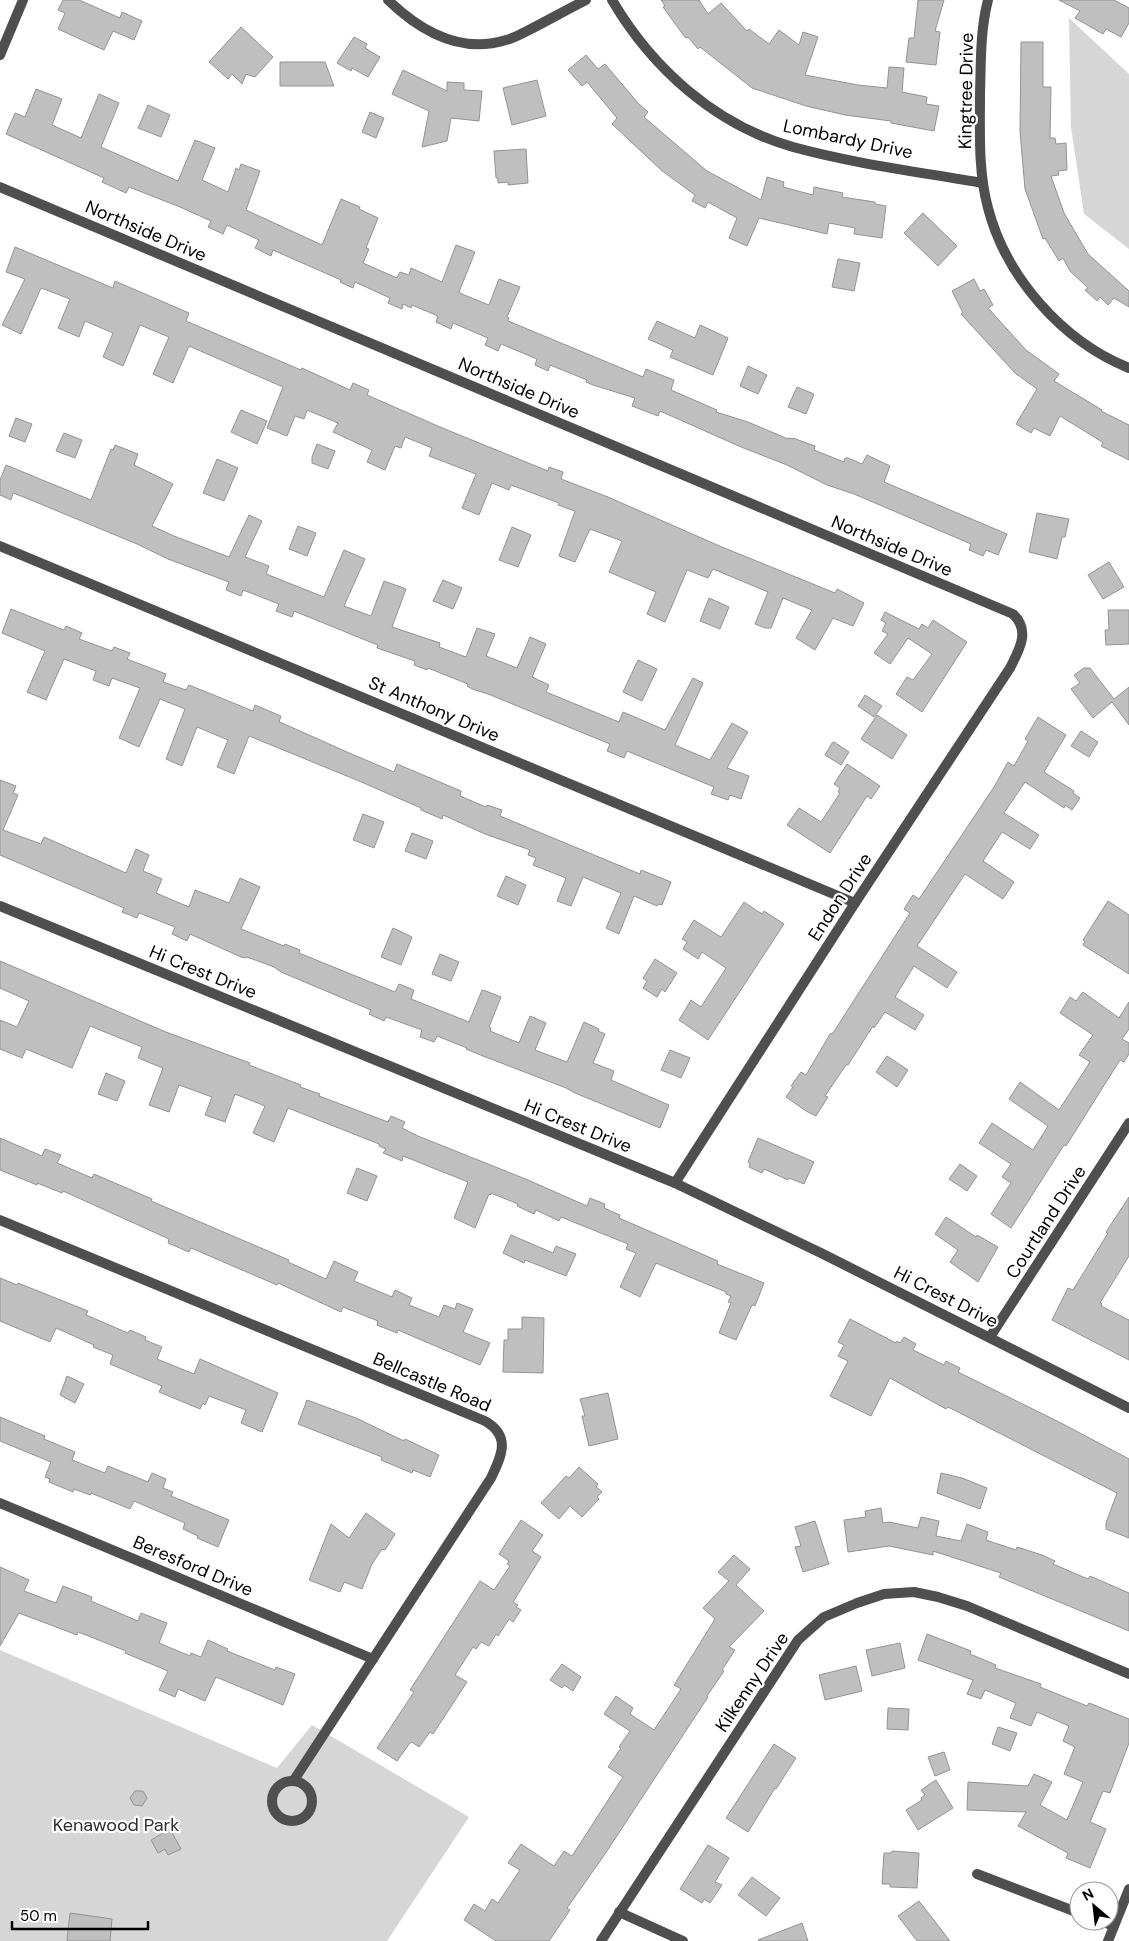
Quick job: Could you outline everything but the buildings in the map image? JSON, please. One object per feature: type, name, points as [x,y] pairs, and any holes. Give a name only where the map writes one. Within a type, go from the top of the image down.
[{"type":"street","points":[[0,54],[23,0]]},
{"type":"street","points":[[388,0],[400,11],[434,34],[456,42],[480,44],[507,40],[586,0]]},
{"type":"street","name":"Lombardy Drive","points":[[612,0],[624,21],[655,60],[672,76],[710,108],[762,136],[831,156],[983,183]]},
{"type":"street","name":"Kingtree Drive","points":[[988,0],[985,11],[981,53],[980,131],[983,183],[988,208],[997,233],[1010,262],[1026,287],[1051,314],[1074,335],[1104,355],[1129,368]]},
{"type":"street","name":"Northside Drive","points":[[0,187],[1013,614],[1022,625]]},
{"type":"street","name":"St Anthony Drive","points":[[0,546],[855,903]]},
{"type":"street","name":"Endon Drive","points":[[675,1183],[855,903],[1010,668],[1022,639],[1022,625]]},
{"type":"street","name":"Hi Crest Drive","points":[[0,906],[675,1183],[821,1253],[1129,1408]]},
{"type":"street","name":"Courtland Drive","points":[[990,1338],[1129,1123]]},
{"type":"street","name":"Bellcastle Road","points":[[0,1220],[485,1421],[499,1431],[502,1438],[502,1447],[498,1464],[491,1478],[294,1780]]},
{"type":"street","name":"Beresford Drive","points":[[0,1503],[373,1659]]},
{"type":"street","name":"Kilkenny Drive","points":[[601,1941],[798,1640],[824,1617],[857,1602],[884,1594],[914,1592],[967,1606],[1129,1674]]},
{"type":"street","points":[[294,1780],[306,1786],[312,1798],[312,1804],[305,1816],[293,1821],[287,1820],[276,1813],[271,1801],[274,1790],[278,1786],[283,1782],[294,1780]]},
{"type":"street","points":[[977,1874],[1069,1909]]},
{"type":"street","points":[[1119,1914],[1129,1889]]},
{"type":"street","points":[[619,1912],[683,1941]]},
{"type":"green space","points":[[1069,18],[1129,74],[1129,249],[1084,214],[1071,127]]},
{"type":"green space","name":"Kenawood Park","points":[[0,1650],[277,1768],[312,1725],[469,1817],[387,1941],[0,1941]]}]
